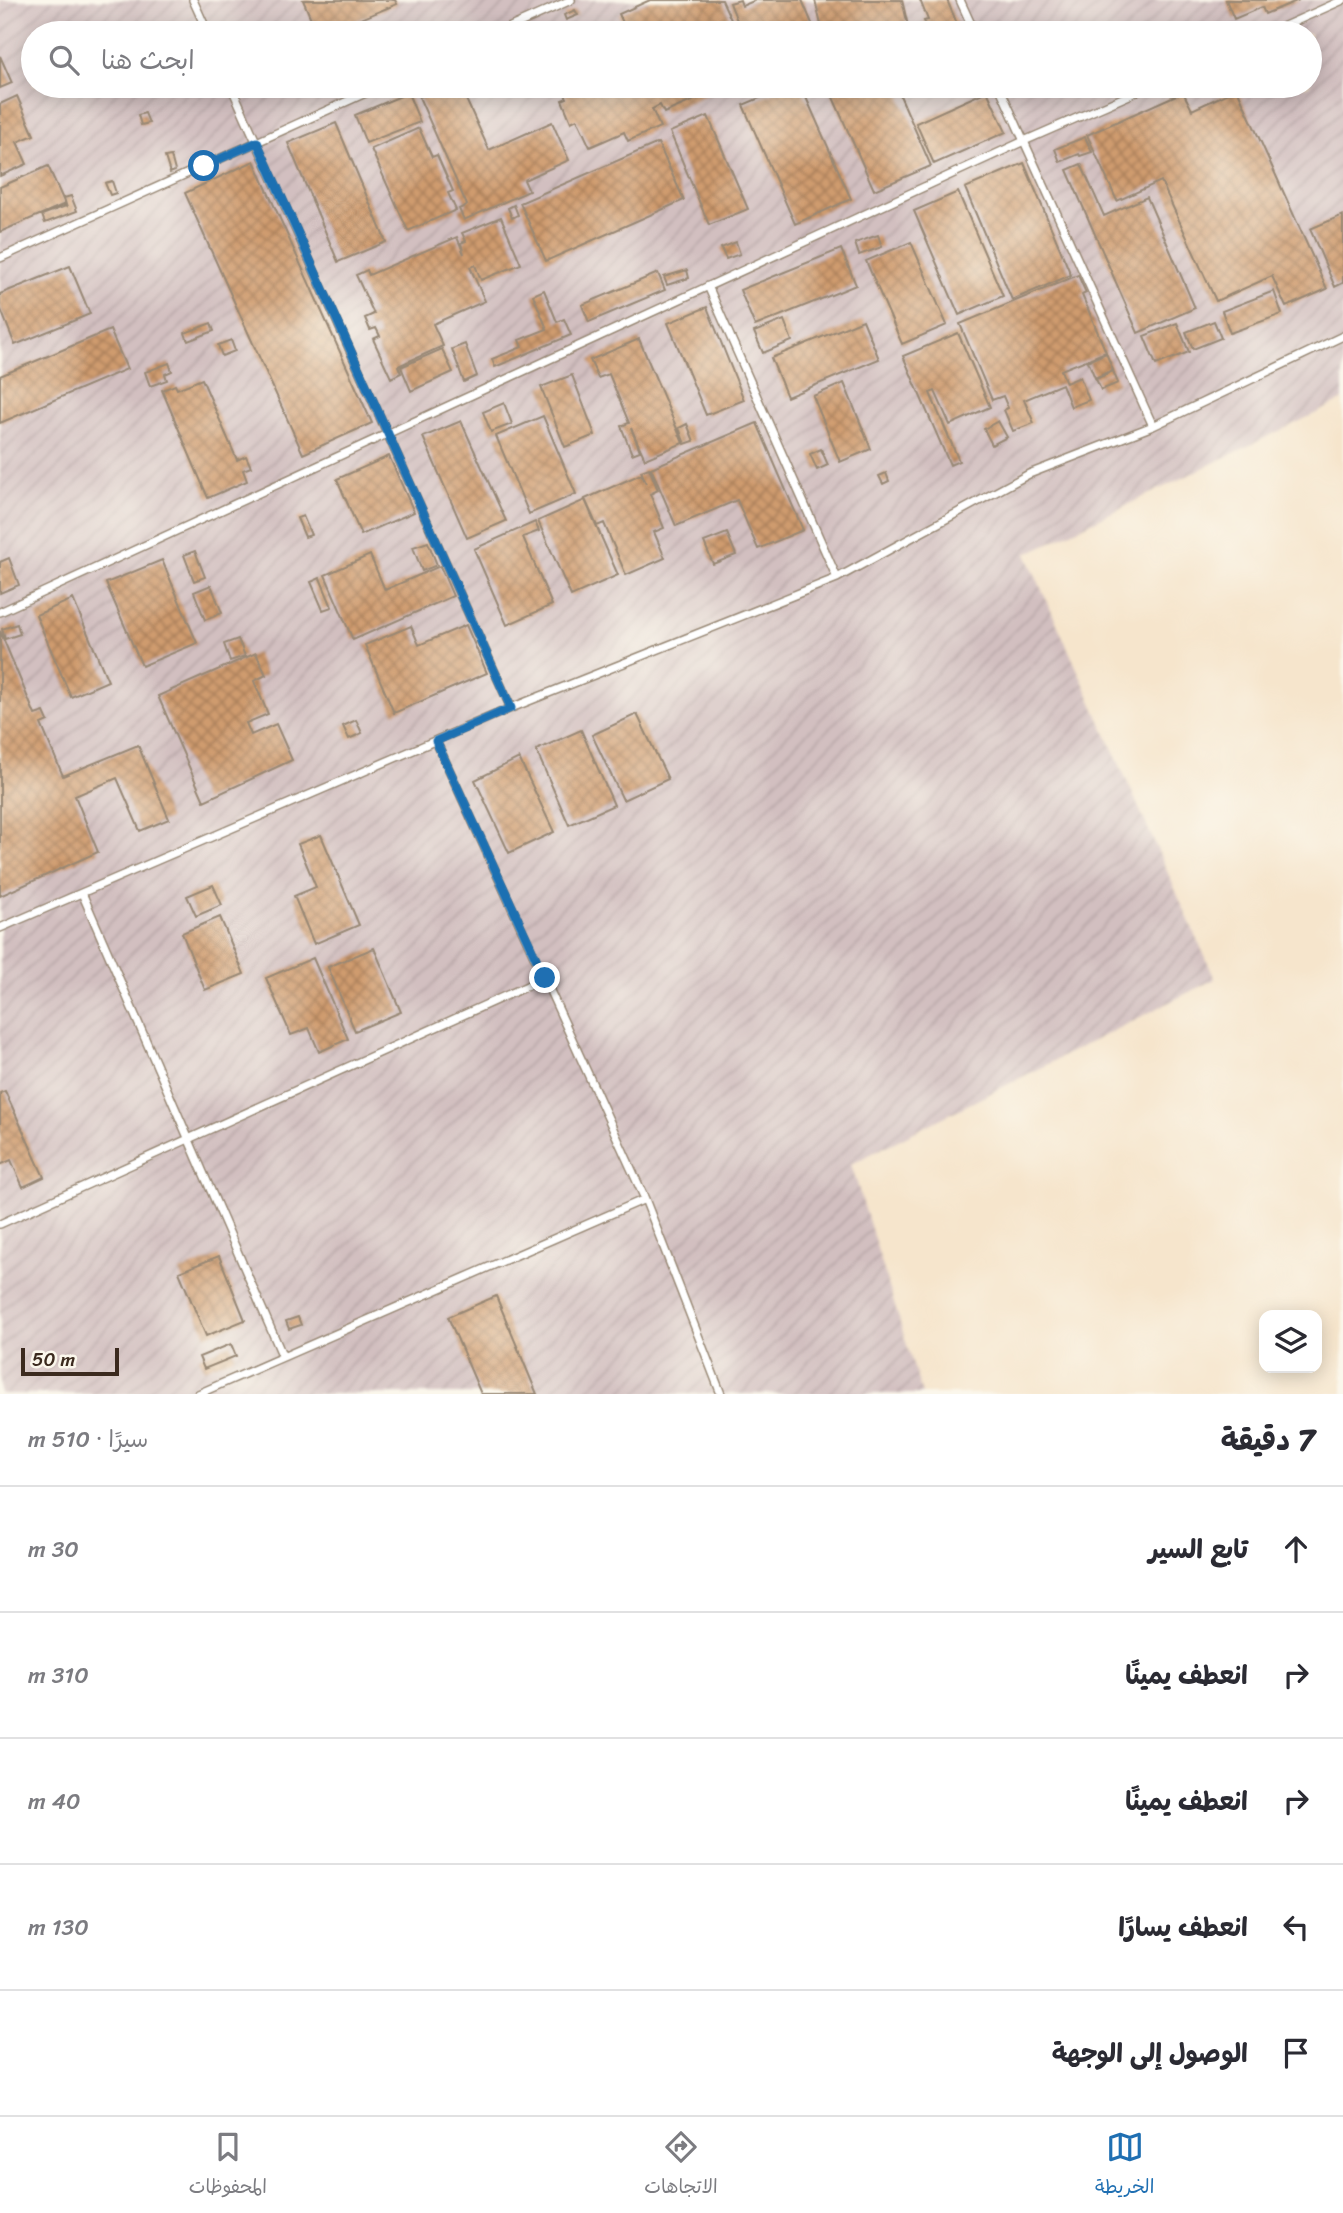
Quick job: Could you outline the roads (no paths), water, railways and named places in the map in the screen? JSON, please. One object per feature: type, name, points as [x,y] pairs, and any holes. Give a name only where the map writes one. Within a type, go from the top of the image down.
[{"type":"lane","points":[[193,0],[203,21]]},
{"type":"lane","points":[[525,21],[571,0]]},
{"type":"lane","points":[[960,0],[970,21]]},
{"type":"lane","points":[[1297,21],[1343,1]]},
{"type":"lane","points":[[237,98],[511,708]]},
{"type":"lane","points":[[0,258],[354,98]]},
{"type":"lane","points":[[1004,98],[1153,426]]},
{"type":"lane","points":[[0,612],[1123,98]]},
{"type":"lane","points":[[708,286],[837,578]]},
{"type":"lane","points":[[0,928],[511,708],[837,578],[1029,474],[1153,426],[1343,336]]},
{"type":"lane","points":[[436,741],[645,1199],[722,1394]]},
{"type":"lane","points":[[82,893],[283,1357]]},
{"type":"lane","points":[[0,1224],[545,978]]},
{"type":"lane","points":[[198,1394],[645,1199]]}]
